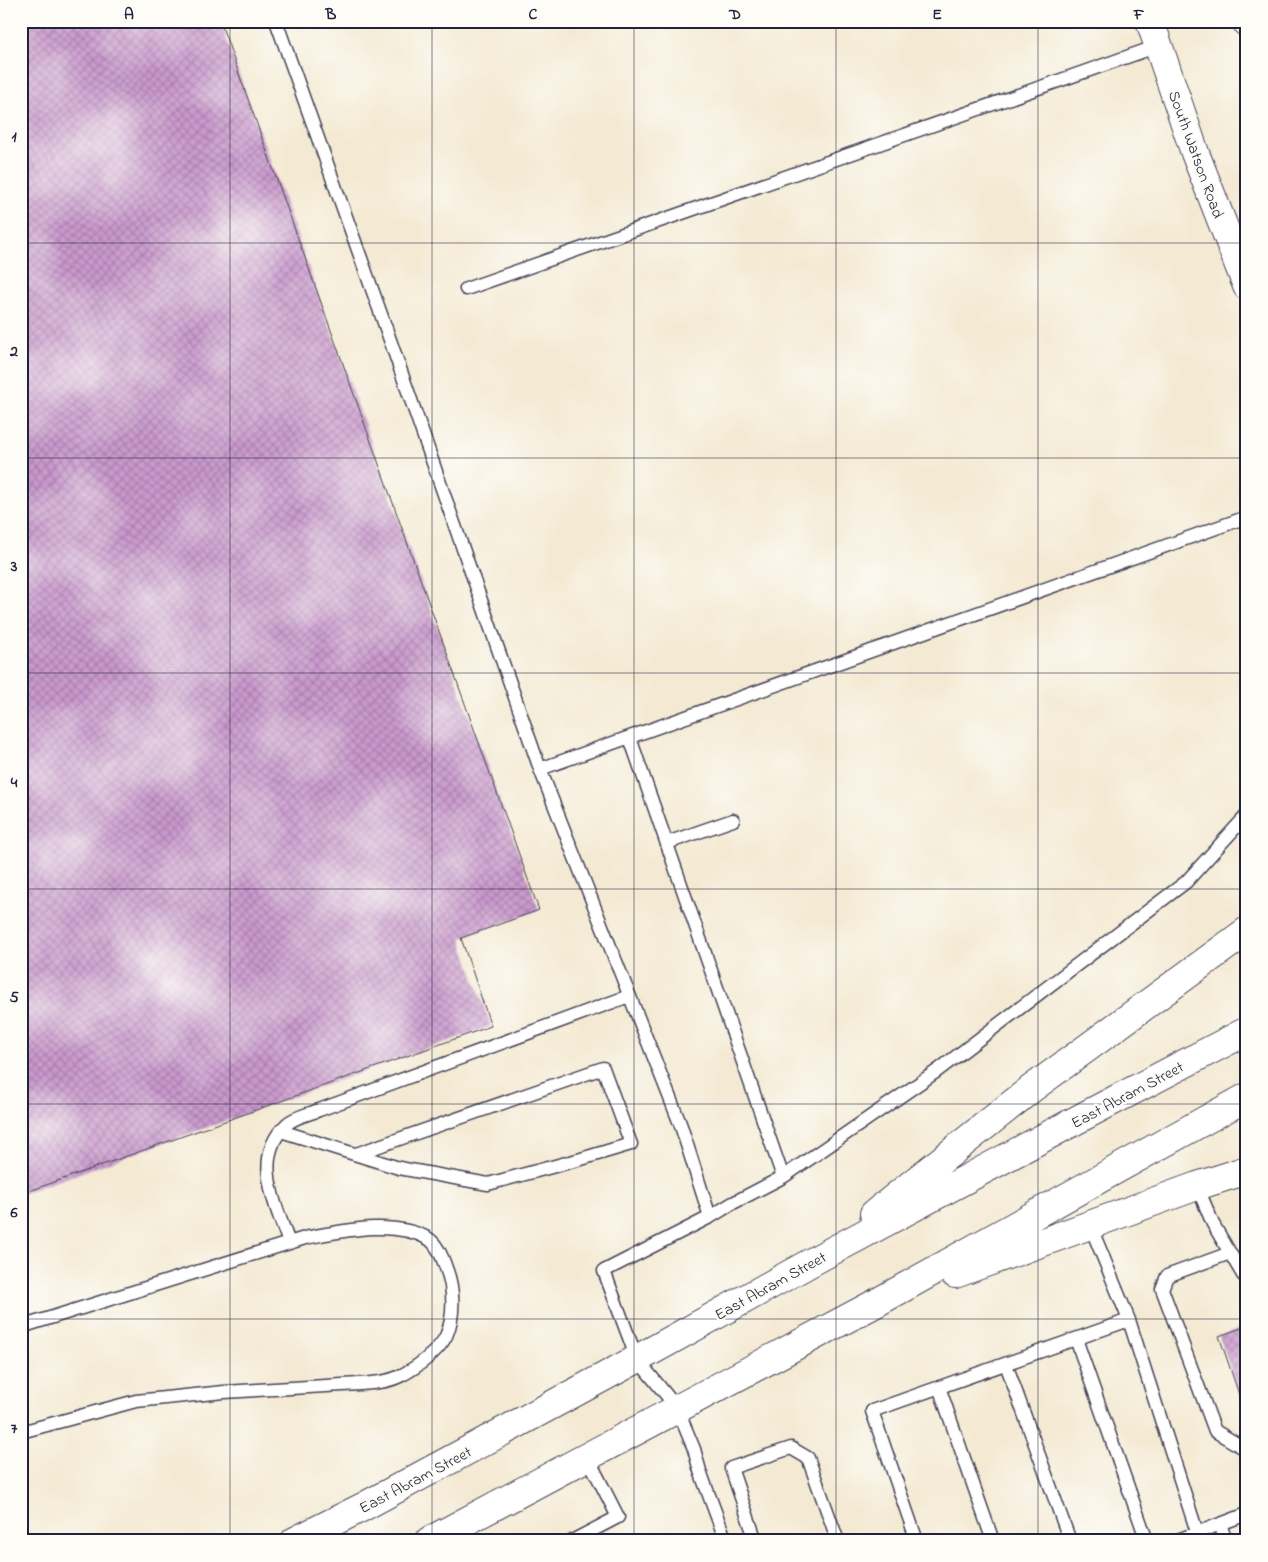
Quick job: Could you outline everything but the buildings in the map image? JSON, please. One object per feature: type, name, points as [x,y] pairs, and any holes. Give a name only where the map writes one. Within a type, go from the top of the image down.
[{"type":"main road","name":"South Watson Road","points":[[1154,34],[1195,153],[1247,286]]},
{"type":"main road","points":[[817,1259],[1031,1090],[1247,931]]},
{"type":"main road","name":"East Abram Street","points":[[295,1541],[361,1508],[637,1359],[817,1259],[1247,1031]]},
{"type":"main road","points":[[429,1541],[876,1303],[1247,1097]]},
{"type":"main road","points":[[876,1303],[1197,1186],[1247,1170]]},
{"type":"lane","points":[[276,21],[540,769],[681,1126],[710,1217]]},
{"type":"lane","points":[[466,289],[1154,34]]},
{"type":"lane","points":[[540,769],[1247,517]]},
{"type":"lane","points":[[630,738],[783,1177]]},
{"type":"lane","points":[[726,1541],[700,1471],[694,1449],[677,1408],[637,1359],[604,1271],[783,1177],[937,1071],[1186,882],[1247,815]]},
{"type":"lane","points":[[667,843],[733,820]]},
{"type":"lane","points":[[289,1244],[267,1169],[269,1151],[275,1137],[288,1122],[629,996]]},
{"type":"lane","points":[[281,1131],[399,1168],[488,1184],[631,1144],[603,1068],[356,1154]]},
{"type":"lane","points":[[1197,1186],[1213,1224],[1243,1275],[1247,1274]]},
{"type":"lane","points":[[1090,1225],[1129,1320],[1197,1532]]},
{"type":"lane","points":[[21,1327],[306,1238],[342,1231],[377,1228],[409,1231],[431,1240],[441,1255],[449,1275],[452,1293],[452,1314],[446,1336],[418,1366],[400,1376],[380,1382],[224,1392],[136,1401],[21,1432]]},
{"type":"lane","points":[[1230,1253],[1167,1276],[1162,1289],[1215,1431],[1242,1447],[1247,1445]]},
{"type":"lane","points":[[917,1541],[872,1411],[1129,1320]]},
{"type":"lane","points":[[1076,1339],[1147,1541]]},
{"type":"lane","points":[[1006,1364],[1070,1541]]},
{"type":"lane","points":[[939,1387],[993,1541]]},
{"type":"lane","points":[[756,1541],[731,1468],[791,1448],[808,1458],[838,1541]]},
{"type":"lane","points":[[572,1541],[618,1518],[587,1456]]},
{"type":"lane","points":[[1175,1541],[1247,1514]]},
{"type":"lane","points":[[1220,1524],[1226,1541]]}]
